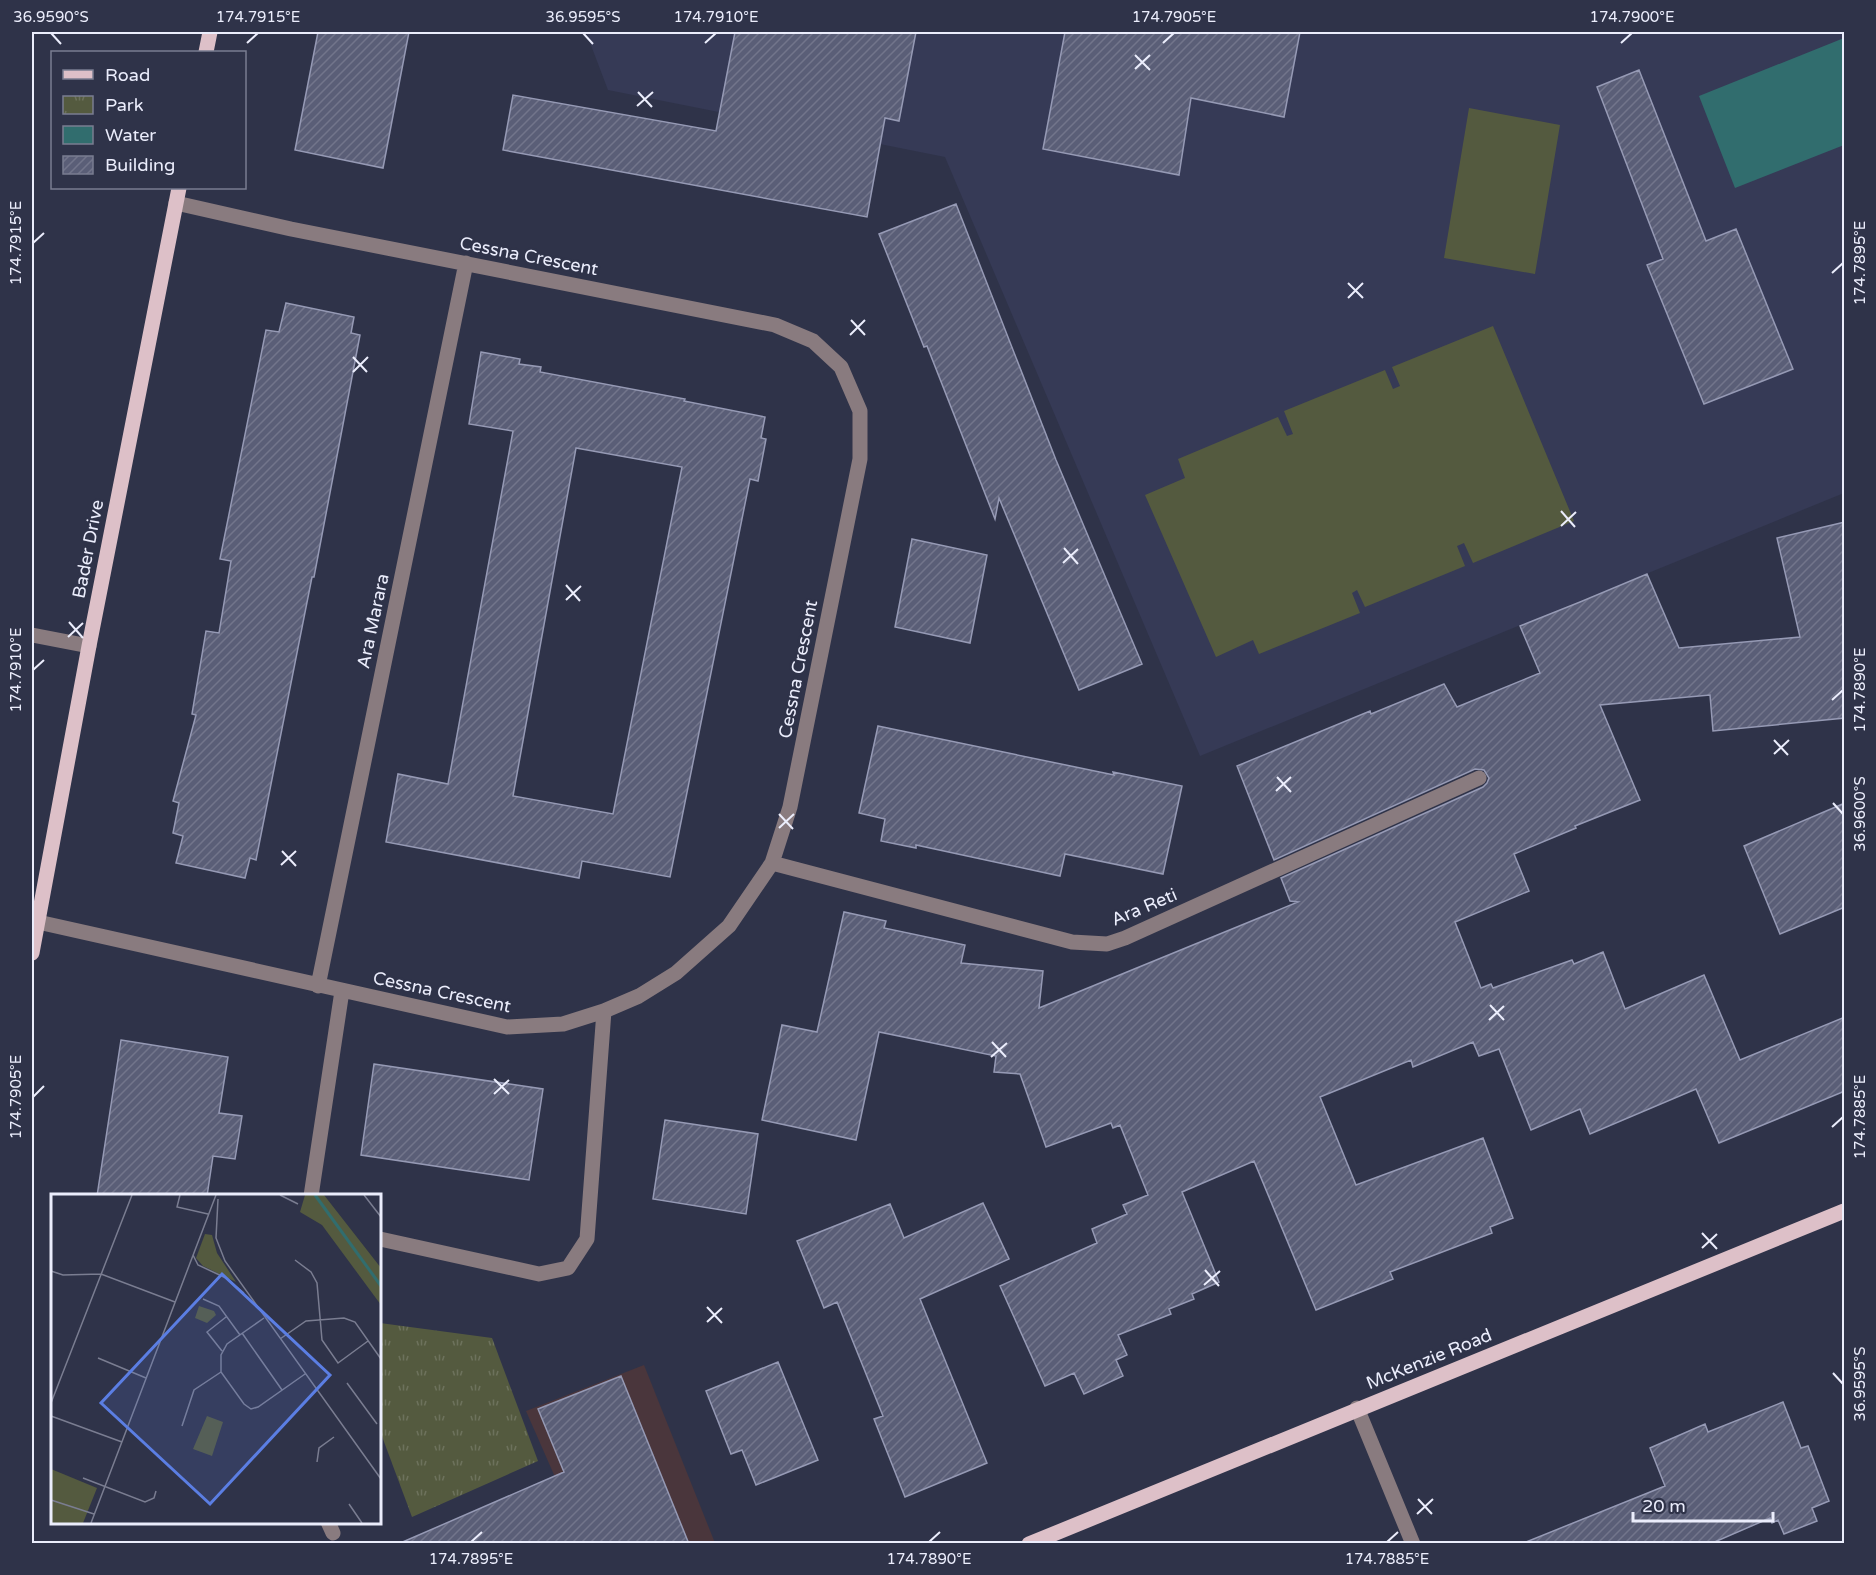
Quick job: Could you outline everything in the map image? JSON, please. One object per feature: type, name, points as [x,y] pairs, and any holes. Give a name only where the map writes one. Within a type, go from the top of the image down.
[{"type":"main road","points":[[206,51],[210,32]]},
{"type":"main road","name":"Bader Drive","points":[[32,953],[89,645],[179,189]]},
{"type":"main road","name":"McKenzie Road","points":[[1029,1544],[1357,1408],[1845,1211]]},
{"type":"street","name":"Cessna Crescent","points":[[38,922],[507,1027],[563,1024],[604,1011],[639,996],[676,973],[729,926],[772,863],[790,807],[860,459],[860,411],[841,367],[813,341],[775,325],[291,229],[176,203]]},
{"type":"street","name":"Ara Marara","points":[[318,986],[466,263]]},
{"type":"street","points":[[32,635],[89,645]]},
{"type":"street","name":"Ara Reti","points":[[772,863],[1072,942],[1107,944],[1125,938],[1479,778]]},
{"type":"street","points":[[311,1194],[342,991]]},
{"type":"street","points":[[381,1239],[539,1274],[568,1268],[587,1239],[604,1011]]},
{"type":"street","points":[[1357,1408],[1413,1544]]},
{"type":"shaded area","points":[[586,32],[1844,32],[1844,493],[1200,756],[945,157],[608,90]]},
{"type":"shaded area","points":[[644,1365],[715,1543],[584,1543],[526,1411]]},
{"type":"green space","points":[[1469,108],[1560,125],[1535,274],[1444,258]]},
{"type":"green space","points":[[1493,326],[1574,521],[1473,563],[1464,543],[1457,546],[1465,566],[1365,607],[1357,590],[1352,593],[1360,613],[1259,654],[1253,640],[1216,657],[1145,495],[1185,478],[1178,459],[1278,417],[1287,436],[1293,434],[1284,411],[1385,370],[1393,389],[1400,386],[1392,367]]},
{"type":"green space","points":[[381,1323],[492,1338],[538,1461],[412,1517],[381,1434]]},
{"type":"water","points":[[1844,38],[1844,145],[1735,188],[1699,96]]},
{"type":"building","points":[[318,32],[409,32],[383,168],[295,150]]},
{"type":"building","points":[[735,32],[916,32],[899,121],[885,118],[867,217],[503,150],[513,95],[716,131]]},
{"type":"building","points":[[1065,32],[1300,32],[1284,117],[1191,98],[1179,175],[1043,149]]},
{"type":"building","points":[[1639,70],[1706,241],[1736,229],[1793,369],[1704,404],[1647,265],[1663,259],[1597,87]]},
{"type":"building","points":[[956,204],[1056,460],[1142,664],[1079,690],[999,498],[995,519],[927,346],[924,347],[879,234]]},
{"type":"building","points":[[286,303],[354,317],[351,333],[360,335],[314,577],[312,577],[256,860],[250,858],[245,878],[176,863],[183,836],[173,833],[179,803],[173,801],[196,715],[192,714],[206,631],[219,633],[231,561],[220,559],[266,330],[279,332]]},
{"type":"building","points":[[481,352],[520,359],[519,364],[541,367],[540,372],[685,399],[684,401],[765,417],[761,438],[766,439],[758,481],[750,479],[670,877],[582,861],[579,878],[386,842],[398,774],[448,784],[513,431],[469,424]],"holes":[[[576,448],[682,467],[613,814],[513,796]]]},
{"type":"building","points":[[1845,522],[1845,718],[1713,731],[1710,695],[1600,705],[1640,800],[1514,854],[1529,891],[1455,922],[1481,988],[1491,984],[1493,988],[1572,960],[1574,964],[1603,952],[1625,1009],[1704,975],[1740,1060],[1845,1017],[1845,1091],[1719,1143],[1696,1089],[1590,1134],[1580,1109],[1531,1130],[1499,1049],[1479,1056],[1473,1042],[1413,1067],[1411,1060],[1320,1097],[1356,1185],[1483,1138],[1513,1218],[1490,1227],[1492,1233],[1390,1272],[1393,1279],[1316,1310],[1254,1161],[1182,1192],[1219,1282],[1192,1294],[1194,1299],[1169,1309],[1171,1314],[1118,1335],[1127,1355],[1116,1360],[1123,1376],[1084,1394],[1074,1373],[1045,1386],[1000,1286],[1097,1243],[1092,1229],[1127,1214],[1123,1205],[1148,1195],[1120,1125],[1113,1128],[1111,1123],[1046,1147],[1020,1074],[994,1072],[996,1056],[879,1032],[856,1140],[762,1120],[782,1025],[817,1032],[844,912],[886,921],[884,928],[965,945],[961,963],[1043,971],[1039,1008],[1298,902],[1290,901],[1281,878],[1483,787],[1489,778],[1484,770],[1475,769],[1274,860],[1237,766],[1370,711],[1371,714],[1444,684],[1457,707],[1540,673],[1520,626],[1647,574],[1679,648],[1800,637],[1777,538]]},
{"type":"building","points":[[912,539],[987,555],[970,643],[895,627]]},
{"type":"building","points":[[878,726],[1114,775],[1113,772],[1182,786],[1163,874],[1065,854],[1060,876],[916,845],[916,848],[881,841],[885,819],[859,813]]},
{"type":"building","points":[[1845,803],[1845,907],[1780,934],[1744,846]]},
{"type":"building","points":[[121,1040],[228,1057],[219,1113],[242,1116],[235,1159],[213,1156],[207,1194],[97,1194]]},
{"type":"building","points":[[374,1064],[543,1089],[529,1180],[361,1155]]},
{"type":"building","points":[[665,1120],[758,1134],[746,1214],[653,1199]]},
{"type":"building","points":[[983,1203],[1009,1259],[920,1299],[987,1463],[905,1497],[874,1419],[883,1416],[837,1302],[824,1308],[797,1241],[890,1204],[904,1238]]},
{"type":"building","points":[[778,1362],[818,1460],[756,1485],[742,1450],[731,1454],[706,1391]]},
{"type":"building","points":[[621,1376],[689,1544],[398,1544],[564,1472],[538,1409]]},
{"type":"building","points":[[1783,1402],[1801,1448],[1808,1446],[1829,1501],[1812,1508],[1817,1521],[1784,1534],[1778,1520],[1772,1523],[1770,1518],[1710,1544],[1526,1544],[1526,1542],[1665,1486],[1650,1448],[1705,1424],[1708,1432]]}]
